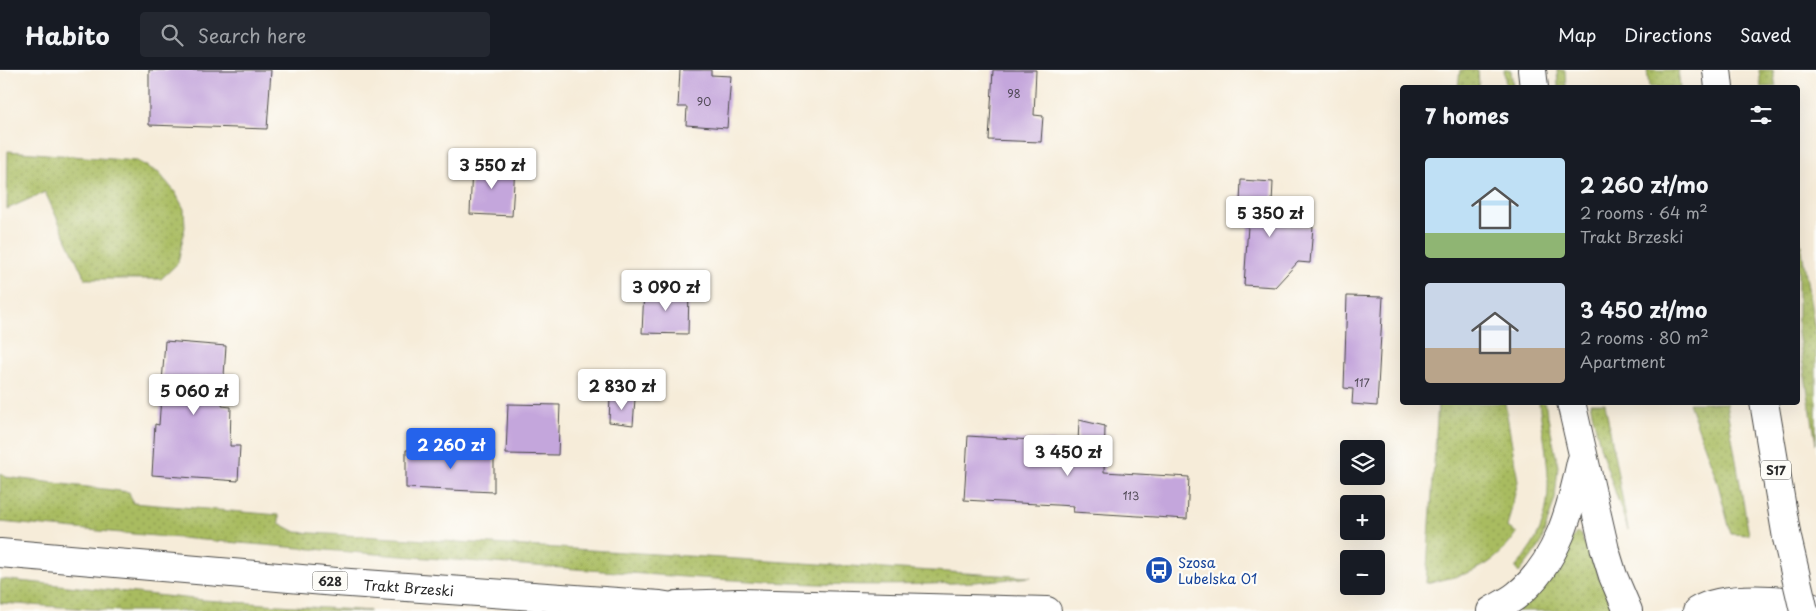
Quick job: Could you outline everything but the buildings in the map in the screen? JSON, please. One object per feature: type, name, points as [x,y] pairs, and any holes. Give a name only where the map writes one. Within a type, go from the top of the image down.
[{"type":"main road","points":[[1532,70],[1534,85]]},
{"type":"main road","points":[[1716,70],[1718,85]]},
{"type":"main road","points":[[1572,405],[1582,458],[1605,550],[1613,576],[1628,611]]},
{"type":"main road","name":"S17","points":[[1765,405],[1787,538],[1804,611]]},
{"type":"main road","points":[[1491,611],[1517,595],[1536,575],[1552,552],[1568,514],[1582,458]]},
{"type":"main road","name":"Trakt Brzeski","points":[[0,553],[336,582],[660,605],[697,611]]},
{"type":"main road","points":[[1697,611],[1732,601],[1768,599],[1816,609]]},
{"type":"main road","points":[[660,605],[740,603],[1047,611]]},
{"type":"green space","points":[[1460,70],[1478,70],[1479,85],[1458,85]]},
{"type":"green space","points":[[1504,70],[1511,70],[1513,85],[1506,85]]},
{"type":"green space","points":[[1557,70],[1565,70],[1566,85],[1558,85]]},
{"type":"green space","points":[[1647,70],[1678,70],[1680,85],[1649,85]]},
{"type":"green space","points":[[1759,70],[1773,70],[1776,85],[1761,85]]},
{"type":"green space","points":[[8,151],[137,161],[159,173],[175,192],[184,209],[185,227],[178,263],[161,279],[85,279],[45,192],[7,209]]},
{"type":"green space","points":[[1800,238],[1816,337],[1816,444],[1800,344]]},
{"type":"green space","points":[[1438,405],[1505,405],[1518,481],[1507,527],[1517,533],[1508,545],[1488,563],[1454,577],[1426,583]]},
{"type":"green space","points":[[1539,405],[1545,405],[1558,466],[1555,499],[1540,546],[1519,573],[1515,568],[1530,549],[1540,529],[1546,510],[1548,469]]},
{"type":"green space","points":[[1590,405],[1605,405],[1628,530],[1601,450]]},
{"type":"green space","points":[[1690,405],[1726,405],[1749,535],[1731,534],[1717,480]]},
{"type":"green space","points":[[0,473],[5,477],[129,492],[133,503],[279,515],[279,523],[296,532],[1031,577],[974,582],[860,585],[746,581],[359,553],[0,522]]},
{"type":"green space","points":[[1577,532],[1581,535],[1615,611],[1517,611]]},
{"type":"green space","points":[[0,579],[204,600],[370,611],[120,611],[0,603]]},
{"type":"place","name":"Szosa Lubelska 01","points":[[1159,570]]}]
